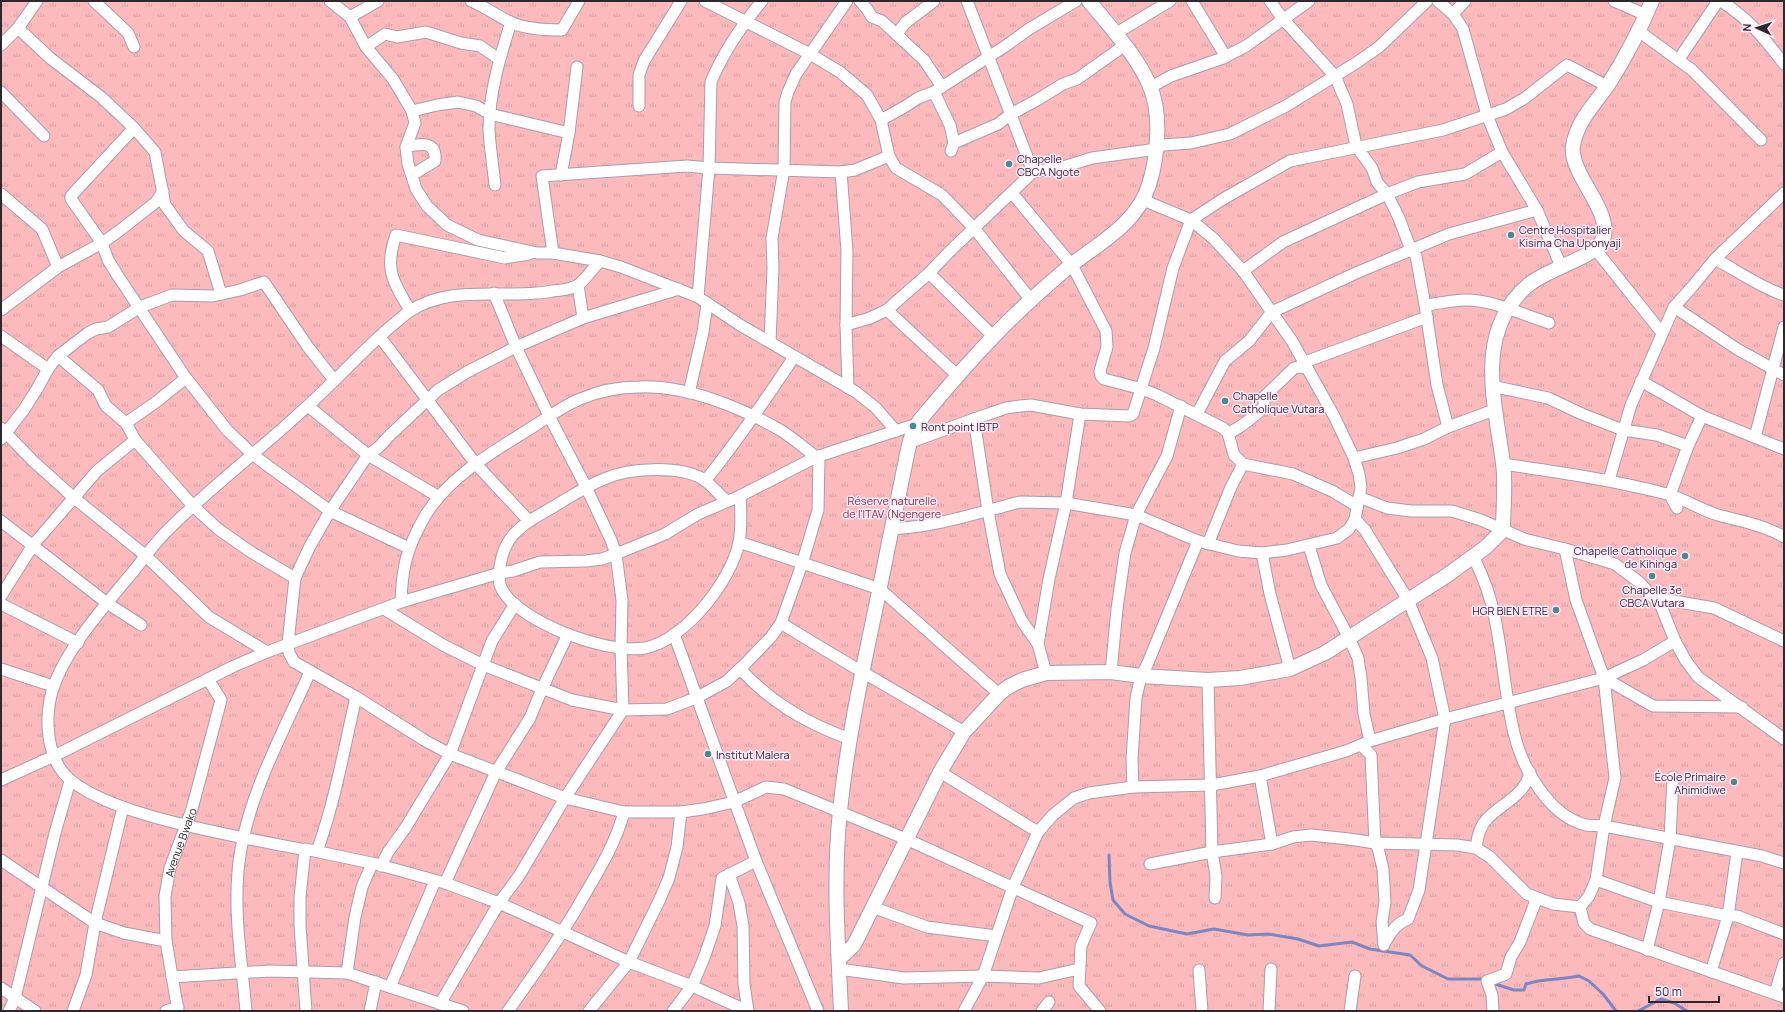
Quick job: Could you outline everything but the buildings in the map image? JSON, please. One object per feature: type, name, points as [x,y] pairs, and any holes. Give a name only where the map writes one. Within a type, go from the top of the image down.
[{"type":"street","points":[[1,45],[18,28],[37,1]]},
{"type":"street","points":[[94,1],[128,33],[134,47]]},
{"type":"street","points":[[330,1],[350,17],[366,47],[393,79],[412,111],[415,123],[406,147],[408,164],[416,189],[425,202],[447,225],[478,240],[537,253],[600,261],[679,289],[703,300],[770,342],[856,392],[876,408],[896,431]]},
{"type":"street","points":[[350,17],[378,1]]},
{"type":"street","points":[[471,1],[487,8],[511,22],[542,30],[562,30],[579,1]]},
{"type":"street","points":[[639,106],[639,75],[644,61],[682,1]]},
{"type":"street","points":[[705,1],[810,54],[840,72],[867,95],[881,120],[889,156],[896,168],[942,195],[974,228],[1031,300]]},
{"type":"street","points":[[689,393],[703,332],[711,82],[715,72],[744,22],[762,1]]},
{"type":"street","points":[[770,342],[773,268],[772,238],[784,169],[785,102],[796,74],[847,1]]},
{"type":"street","points":[[860,1],[872,17],[882,21],[924,60],[938,90],[950,125],[953,147],[998,124],[1011,114],[1063,84],[1077,79],[1125,45]]},
{"type":"street","points":[[897,34],[905,23],[934,1]]},
{"type":"street","points":[[968,1],[1033,172]]},
{"type":"street","points":[[881,120],[918,98],[938,90],[1029,29],[1076,1]]},
{"type":"street","points":[[841,1011],[836,876],[840,813],[850,739],[891,529],[911,442],[917,424],[980,350],[1031,300],[1072,265],[1103,243],[1130,219],[1143,200],[1155,164],[1157,149],[1157,118],[1151,87],[1125,45],[1089,1]]},
{"type":"street","points":[[1115,34],[1170,1]]},
{"type":"street","points":[[1192,1],[1226,57]]},
{"type":"street","points":[[1270,1],[1283,19],[1335,76],[1347,104],[1356,146],[1372,168],[1377,182],[1387,194],[1399,218],[1411,250],[1416,256],[1427,317],[1436,385],[1448,427]]},
{"type":"street","points":[[1151,87],[1171,76],[1226,57],[1269,31],[1309,1]]},
{"type":"street","points":[[846,325],[870,318],[887,310],[930,273],[974,228],[1033,172],[1063,167],[1092,158],[1157,149],[1163,145],[1191,143],[1230,134],[1286,106],[1379,47],[1427,1]]},
{"type":"street","points":[[1438,1],[1453,14],[1463,29],[1487,115],[1502,152],[1537,210],[1561,266]]},
{"type":"street","points":[[1453,14],[1465,1]]},
{"type":"street","points":[[1614,1],[1646,15]]},
{"type":"street","points":[[839,964],[854,945],[940,772],[964,732],[999,694],[1022,680],[1046,673],[1111,672],[1141,676],[1208,680],[1240,678],[1290,669],[1325,653],[1446,576],[1486,547],[1503,530],[1503,464],[1494,410],[1492,362],[1503,318],[1508,307],[1528,285],[1561,266],[1596,250],[1603,240],[1603,221],[1599,208],[1577,168],[1573,148],[1578,127],[1607,86],[1640,32],[1652,1]]},
{"type":"street","points":[[1679,59],[1720,1],[1752,24],[1784,64]]},
{"type":"street","points":[[495,184],[490,149],[490,114],[499,59],[511,22]]},
{"type":"street","points":[[18,28],[50,58],[101,97],[134,128],[156,152],[165,204],[184,231],[208,251],[221,294]]},
{"type":"street","points":[[366,47],[385,34],[397,37],[426,32],[462,43],[480,46],[499,59]]},
{"type":"street","points":[[1640,32],[1679,59],[1737,114],[1761,140]]},
{"type":"street","points":[[911,442],[1006,408],[1020,406],[1030,405],[1080,414],[1129,416],[1133,414],[1154,348],[1173,268],[1191,220],[1223,199],[1290,161],[1356,146],[1436,132],[1506,109],[1525,98],[1567,66],[1607,86]]},
{"type":"street","points":[[561,175],[569,133],[577,67]]},
{"type":"street","points":[[1,92],[44,136]]},
{"type":"street","points":[[412,111],[458,102],[476,106],[490,114],[569,133]]},
{"type":"street","points":[[134,128],[71,196],[71,199],[102,243],[108,260],[186,378],[227,430],[253,455],[330,511],[409,548]]},
{"type":"street","points":[[406,147],[421,144],[430,146],[434,150],[435,162],[412,176]]},
{"type":"street","points":[[1243,271],[1283,242],[1387,194],[1418,182],[1465,174],[1502,152]]},
{"type":"street","points":[[553,254],[542,176],[686,166],[841,172],[855,170],[889,156]]},
{"type":"street","points":[[841,172],[847,251],[846,325],[848,388]]},
{"type":"street","points":[[1,310],[58,267],[102,243],[156,202],[163,191]]},
{"type":"street","points":[[1012,193],[1072,265],[1107,335],[1106,347],[1100,371],[1101,376],[1104,379],[1142,389],[1181,406],[1223,428],[1228,433],[1234,455],[1243,464],[1293,474],[1358,501],[1387,508],[1411,511],[1452,511],[1481,520],[1524,540],[1565,548],[1615,564],[1639,582],[1656,598],[1664,612],[1675,641],[1686,661],[1698,677],[1742,707],[1784,739]]},
{"type":"street","points":[[1609,480],[1622,430],[1641,381],[1674,307],[1715,259],[1784,193]]},
{"type":"street","points":[[1,194],[42,229],[58,267]]},
{"type":"street","points":[[891,529],[912,528],[949,522],[1020,502],[1066,503],[1136,515],[1203,542],[1238,551],[1262,553],[1309,546],[1337,538],[1349,529],[1355,519],[1361,487],[1359,474],[1354,458],[1334,416],[1292,341],[1243,271],[1214,239],[1191,220],[1143,200]]},
{"type":"street","points":[[1197,414],[1225,361],[1249,341],[1272,312],[1356,273],[1449,234],[1537,210]]},
{"type":"street","points":[[410,310],[394,282],[390,263],[390,252],[396,235],[505,258],[537,253]]},
{"type":"street","points":[[1596,250],[1662,333]]},
{"type":"street","points":[[1715,259],[1766,288],[1784,295]]},
{"type":"street","points":[[600,261],[578,285],[566,290],[536,294],[458,294],[440,298],[410,310],[308,406],[167,530],[107,603],[59,672],[53,686],[47,725],[54,756],[59,767],[70,781],[88,792],[123,807],[185,826],[243,839],[305,849],[377,865],[440,882],[499,903],[629,962],[692,986],[748,1011]]},
{"type":"street","points":[[930,273],[994,337]]},
{"type":"street","points":[[267,652],[209,617],[146,556],[74,497],[2,433],[38,389],[48,369],[58,356],[88,333],[96,329],[108,327],[140,307],[172,295],[213,296],[240,290],[264,282],[308,347],[334,380]]},
{"type":"street","points":[[578,285],[583,318]]},
{"type":"street","points":[[679,289],[583,318],[516,347],[467,372],[438,390],[368,455],[330,511],[310,546],[295,578],[288,643],[289,653],[294,662],[450,754],[565,798],[624,812],[681,812],[734,802],[766,787],[773,787],[784,790],[906,839],[1090,923],[1081,946],[1079,986],[1100,1011]]},
{"type":"street","points":[[440,1004],[499,903],[519,876],[565,798],[623,710],[621,648],[622,600],[616,554],[586,487],[549,416],[516,347],[494,293]]},
{"type":"street","points":[[1425,305],[1466,300],[1508,307],[1522,315],[1549,323]]},
{"type":"street","points":[[1674,307],[1737,349],[1784,376]]},
{"type":"street","points":[[887,310],[958,376]]},
{"type":"street","points":[[1228,433],[1240,428],[1248,419],[1260,412],[1264,407],[1264,397],[1294,368],[1306,365],[1427,317]]},
{"type":"street","points":[[1755,437],[1784,327]]},
{"type":"street","points":[[1,336],[48,369]]},
{"type":"street","points":[[380,337],[475,464],[529,521]]},
{"type":"street","points":[[58,356],[98,390],[106,406],[126,422],[135,440],[193,506],[218,530],[251,552],[295,578]]},
{"type":"street","points":[[705,481],[754,417],[794,356]]},
{"type":"street","points":[[126,422],[156,402],[186,378]]},
{"type":"street","points":[[1641,381],[1702,416],[1784,449]]},
{"type":"street","points":[[1492,386],[1548,398],[1622,430],[1657,435],[1688,446]]},
{"type":"street","points":[[401,602],[402,575],[409,548],[425,516],[439,497],[475,464],[549,416],[580,399],[607,390],[640,387],[689,393],[714,400],[754,417],[781,431],[817,457]]},
{"type":"street","points":[[308,406],[368,455],[439,497]]},
{"type":"street","points":[[1111,672],[1117,609],[1125,553],[1136,515],[1167,456],[1181,406]]},
{"type":"street","points":[[1354,458],[1397,448],[1424,439],[1448,427],[1494,410]]},
{"type":"street","points":[[1038,644],[1049,579],[1066,503],[1080,414]]},
{"type":"street","points":[[1677,508],[1670,495],[1688,446],[1702,416]]},
{"type":"street","points":[[974,419],[988,511],[1000,574],[1022,621],[1038,644],[1046,673]]},
{"type":"street","points":[[1,780],[54,756],[234,666],[288,643],[401,602],[500,572],[519,570],[540,562],[586,561],[602,559],[665,534],[677,525],[698,514],[740,496],[817,457],[917,424]]},
{"type":"street","points":[[1,596],[33,545],[74,497],[97,471],[135,440]]},
{"type":"street","points":[[384,609],[443,645],[483,666],[572,700],[623,710],[667,709],[696,698],[727,681],[770,638],[781,623],[802,564],[818,510],[817,457]]},
{"type":"street","points":[[1133,787],[1132,759],[1136,698],[1141,676],[1203,542],[1243,464]]},
{"type":"street","points":[[1503,464],[1609,480],[1670,495],[1717,515],[1743,521],[1784,537]]},
{"type":"street","points":[[727,502],[705,481],[673,471],[642,469],[609,476],[586,487],[529,521],[516,532],[506,544],[501,558],[501,587],[515,604],[536,619],[568,634],[600,644],[621,648],[644,648],[657,644],[674,634],[699,613],[716,593],[731,565],[739,542],[741,511],[740,496]]},
{"type":"street","points":[[1309,546],[1321,585],[1358,658],[1366,743],[1371,755],[1375,843],[1378,848],[1383,869],[1384,902],[1382,922],[1384,946],[1393,928],[1400,922],[1408,919],[1419,890],[1445,719],[1432,658],[1408,600],[1365,530],[1355,519]]},
{"type":"street","points":[[1,521],[107,603],[141,625]]},
{"type":"street","points":[[739,542],[880,589],[999,694]]},
{"type":"street","points":[[1565,548],[1576,600],[1604,678],[1615,778],[1604,826],[1596,880],[1589,896],[1580,907]]},
{"type":"street","points":[[1262,553],[1270,594],[1290,669]]},
{"type":"street","points":[[1473,556],[1485,581],[1495,618],[1514,734],[1530,772],[1546,797],[1561,814],[1586,825],[1604,826],[1762,856],[1784,863]]},
{"type":"street","points":[[1656,598],[1714,608],[1784,640]]},
{"type":"street","points":[[1,604],[78,643]]},
{"type":"street","points":[[347,973],[355,916],[362,887],[406,826],[450,754],[492,641],[515,604]]},
{"type":"street","points":[[781,623],[964,732]]},
{"type":"street","points":[[390,987],[440,882],[496,772],[530,718],[568,634]]},
{"type":"street","points":[[674,634],[756,861],[818,1011]]},
{"type":"street","points":[[964,1011],[983,976],[1013,887],[1038,832],[1053,815],[1074,798],[1089,793],[1133,787],[1212,785],[1260,776],[1346,751],[1366,743],[1445,719],[1604,678],[1643,660],[1675,641]]},
{"type":"street","points":[[1,669],[53,686]]},
{"type":"street","points":[[740,669],[767,695],[780,705],[825,730],[850,739]]},
{"type":"street","points":[[246,1011],[236,916],[238,871],[243,839],[262,776],[310,672]]},
{"type":"street","points":[[1604,678],[1653,706],[1742,707]]},
{"type":"street","name":"Avenue Bwako","points":[[178,1009],[166,941],[165,896],[170,868],[192,809],[221,700],[208,679]]},
{"type":"street","points":[[1208,680],[1212,785],[1212,852],[1216,876],[1215,898]]},
{"type":"street","points":[[317,852],[330,812],[356,698]]},
{"type":"street","points":[[940,772],[1038,832]]},
{"type":"street","points":[[1476,848],[1478,834],[1486,820],[1518,793],[1528,781],[1530,772]]},
{"type":"street","points":[[1260,776],[1272,844]]},
{"type":"street","points":[[1647,950],[1659,902],[1670,839],[1673,777]]},
{"type":"street","points":[[9,1011],[15,998],[70,781]]},
{"type":"street","points":[[73,1011],[86,975],[95,923],[123,807]]},
{"type":"street","points":[[508,1011],[563,932],[608,857],[618,834],[624,812]]},
{"type":"street","points":[[589,1011],[629,962],[669,878],[677,847],[681,812]]},
{"type":"street","points":[[1150,864],[1212,852],[1272,844],[1293,837],[1311,835],[1349,838],[1375,843],[1426,844],[1476,848],[1490,857],[1527,894],[1553,904],[1580,907]]},
{"type":"street","points":[[305,850],[300,897],[306,1011]]},
{"type":"street","points":[[1711,972],[1728,916],[1737,852]]},
{"type":"street","points":[[1,860],[95,923],[124,933],[166,941]]},
{"type":"street","points":[[673,1011],[692,986],[704,958],[715,926],[720,882],[722,878],[756,861]]},
{"type":"street","points":[[729,874],[739,903],[742,926],[744,984],[748,1011]]},
{"type":"street","points":[[1596,880],[1659,902],[1728,916],[1737,916],[1784,934]]},
{"type":"street","points":[[1493,1011],[1492,995],[1487,981],[1506,974],[1511,957],[1520,942],[1535,903],[1534,897]]},
{"type":"street","points":[[872,907],[927,927],[996,936]]},
{"type":"street","points":[[1580,907],[1584,923],[1590,930],[1779,995],[1784,963]]},
{"type":"street","points":[[839,964],[904,978],[983,976],[1039,978],[1079,969]]},
{"type":"street","points":[[1270,1011],[1271,969]]},
{"type":"street","points":[[1199,970],[1202,1011]]},
{"type":"street","points":[[172,977],[243,974],[270,971],[347,973],[463,1011]]},
{"type":"street","points":[[1350,1011],[1354,976]]},
{"type":"street","points":[[370,1011],[376,982]]},
{"type":"street","points":[[1,988],[34,1011]]},
{"type":"street","points":[[1042,1011],[1049,1002]]},
{"type":"street","points":[[166,1011],[178,1009]]},
{"type":"green space","name":"Réserve naturelle de l'ITAV (Ngengere","points":[[1,1],[1784,1],[1784,1011],[1,1011]]},
{"type":"waterway","points":[[1109,855],[1110,882],[1113,900],[1125,914],[1149,926],[1187,934],[1214,929],[1248,935],[1268,934],[1298,939],[1319,946],[1352,942],[1370,949],[1410,955],[1422,966],[1448,979],[1485,980]]},
{"type":"waterway","points":[[1492,983],[1514,990],[1524,990],[1526,984],[1532,982],[1579,976],[1589,981],[1603,994],[1616,1011]]},
{"type":"waterway","points":[[1638,1011],[1661,999],[1674,1003],[1687,1011]]},
{"type":"place","name":"Chapelle CBCA Ngote","points":[[1009,164]]},
{"type":"place","name":"Centre Hospitalier Kisima Cha Uponyaji","points":[[1511,235]]},
{"type":"place","name":"Chapelle Catholique Vutara","points":[[1225,401]]},
{"type":"place","name":"Ront point IBTP","points":[[913,426]]},
{"type":"place","name":"Chapelle Catholique de Kihinga","points":[[1685,556]]},
{"type":"place","name":"Chapelle 3e CBCA Vutara","points":[[1652,576]]},
{"type":"place","name":"HGR BIEN ETRE","points":[[1556,610]]},
{"type":"place","name":"Institut Malera","points":[[708,754]]},
{"type":"place","name":"École Primaire Ahimidiwe","points":[[1734,782]]}]
